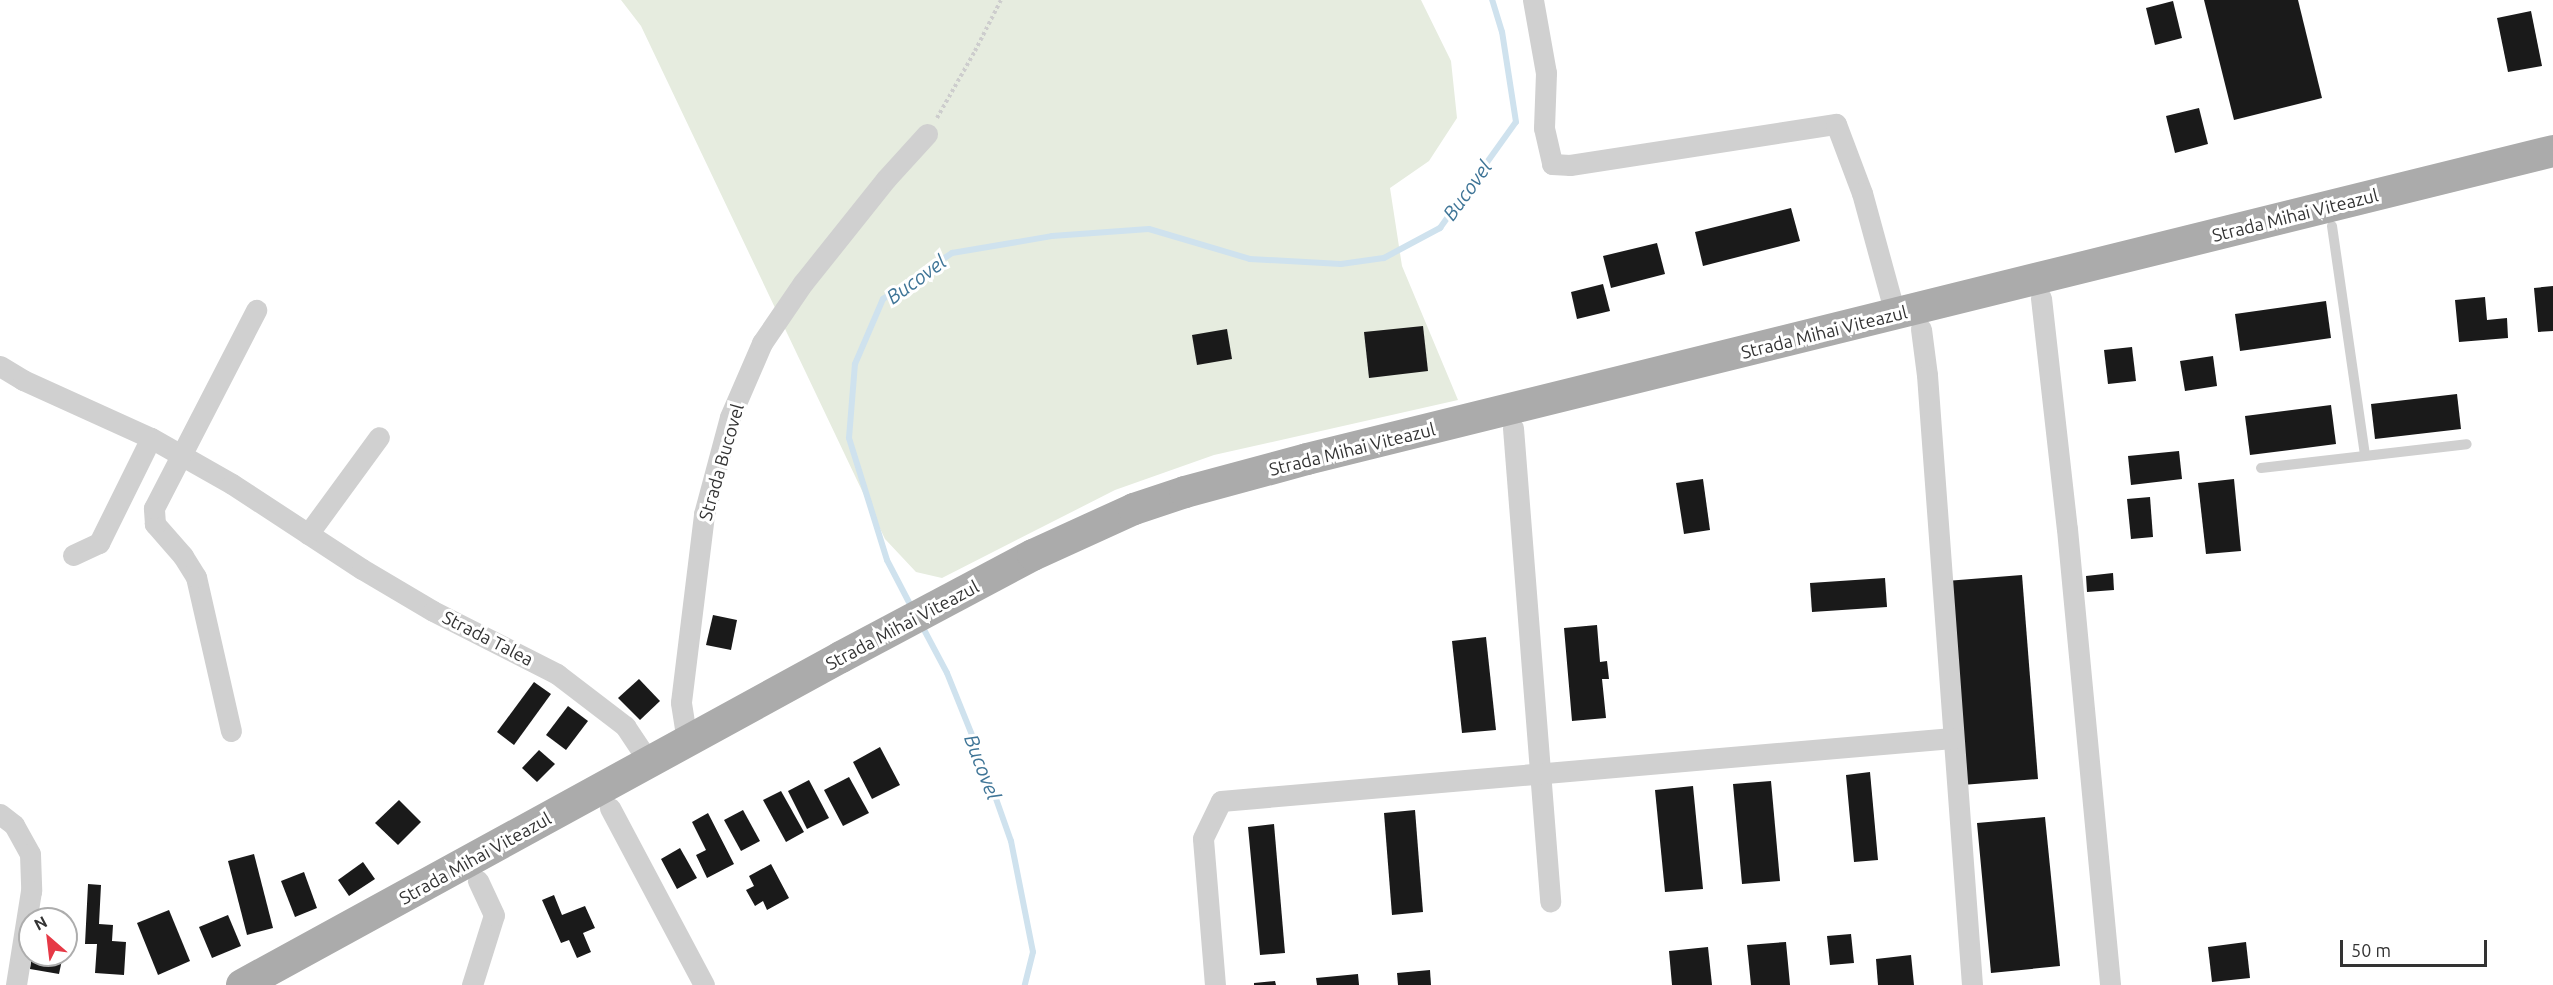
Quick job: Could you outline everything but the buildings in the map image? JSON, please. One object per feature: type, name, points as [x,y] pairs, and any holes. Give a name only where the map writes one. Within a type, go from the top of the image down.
[{"type":"main road","name":"Strada Mihai Viteazul","points":[[982,594],[1163,521],[1360,466],[1513,428],[2553,152]]},
{"type":"main road","name":"Strada Mihai Viteazul","points":[[242,985],[687,741],[845,666],[982,594],[1091,527],[1185,492],[1908,322],[2041,298],[2553,170]]},
{"type":"main road","name":"Strada Mihai Viteazul","points":[[288,985],[610,808],[845,666]]},
{"type":"street","points":[[1533,0],[1546,73],[1544,128],[1552,164],[1569,165],[1836,124],[1927,375],[1972,985]]},
{"type":"street","name":"Strada Bucovel","points":[[687,741],[681,702],[704,514],[730,417],[762,343],[803,284],[886,179],[927,134]]},
{"type":"street","points":[[2041,298],[2067,529],[2110,985]]},
{"type":"street","points":[[231,731],[196,577],[183,556],[155,524],[153,508],[256,310]]},
{"type":"street","name":"Strada Talea","points":[[0,366],[23,380],[151,438],[182,455],[433,611],[557,674],[626,726],[649,762]]},
{"type":"street","points":[[1513,428],[1550,902]]},
{"type":"street","points":[[309,534],[379,437]]},
{"type":"street","points":[[73,555],[99,543],[151,438]]},
{"type":"street","points":[[1215,985],[1203,838],[1221,801],[1952,738]]},
{"type":"street","points":[[610,808],[704,985]]},
{"type":"street","points":[[0,814],[14,825],[30,854],[31,891],[16,985]]},
{"type":"street","points":[[472,985],[494,915],[478,880]]},
{"type":"lane","points":[[2332,226],[2365,456]]},
{"type":"lane","points":[[2261,468],[2467,444]]},
{"type":"path","points":[[927,134],[975,51],[1001,0]]},
{"type":"shaded area","points":[[621,0],[1421,0],[1451,61],[1457,118],[1429,161],[1390,188],[1402,266],[1458,400],[1214,455],[1115,490],[942,578],[916,572],[885,539],[641,26]]},
{"type":"waterway","name":"Bucovel","points":[[913,610],[887,560],[849,438],[855,364],[883,299],[952,253],[1052,236],[1149,229],[1250,259],[1341,264],[1384,258],[1440,228],[1516,122],[1502,32],[1492,0]]},
{"type":"waterway","name":"Bucovel","points":[[921,624],[947,673],[983,762],[1011,841],[1033,952],[1025,985]]}]
